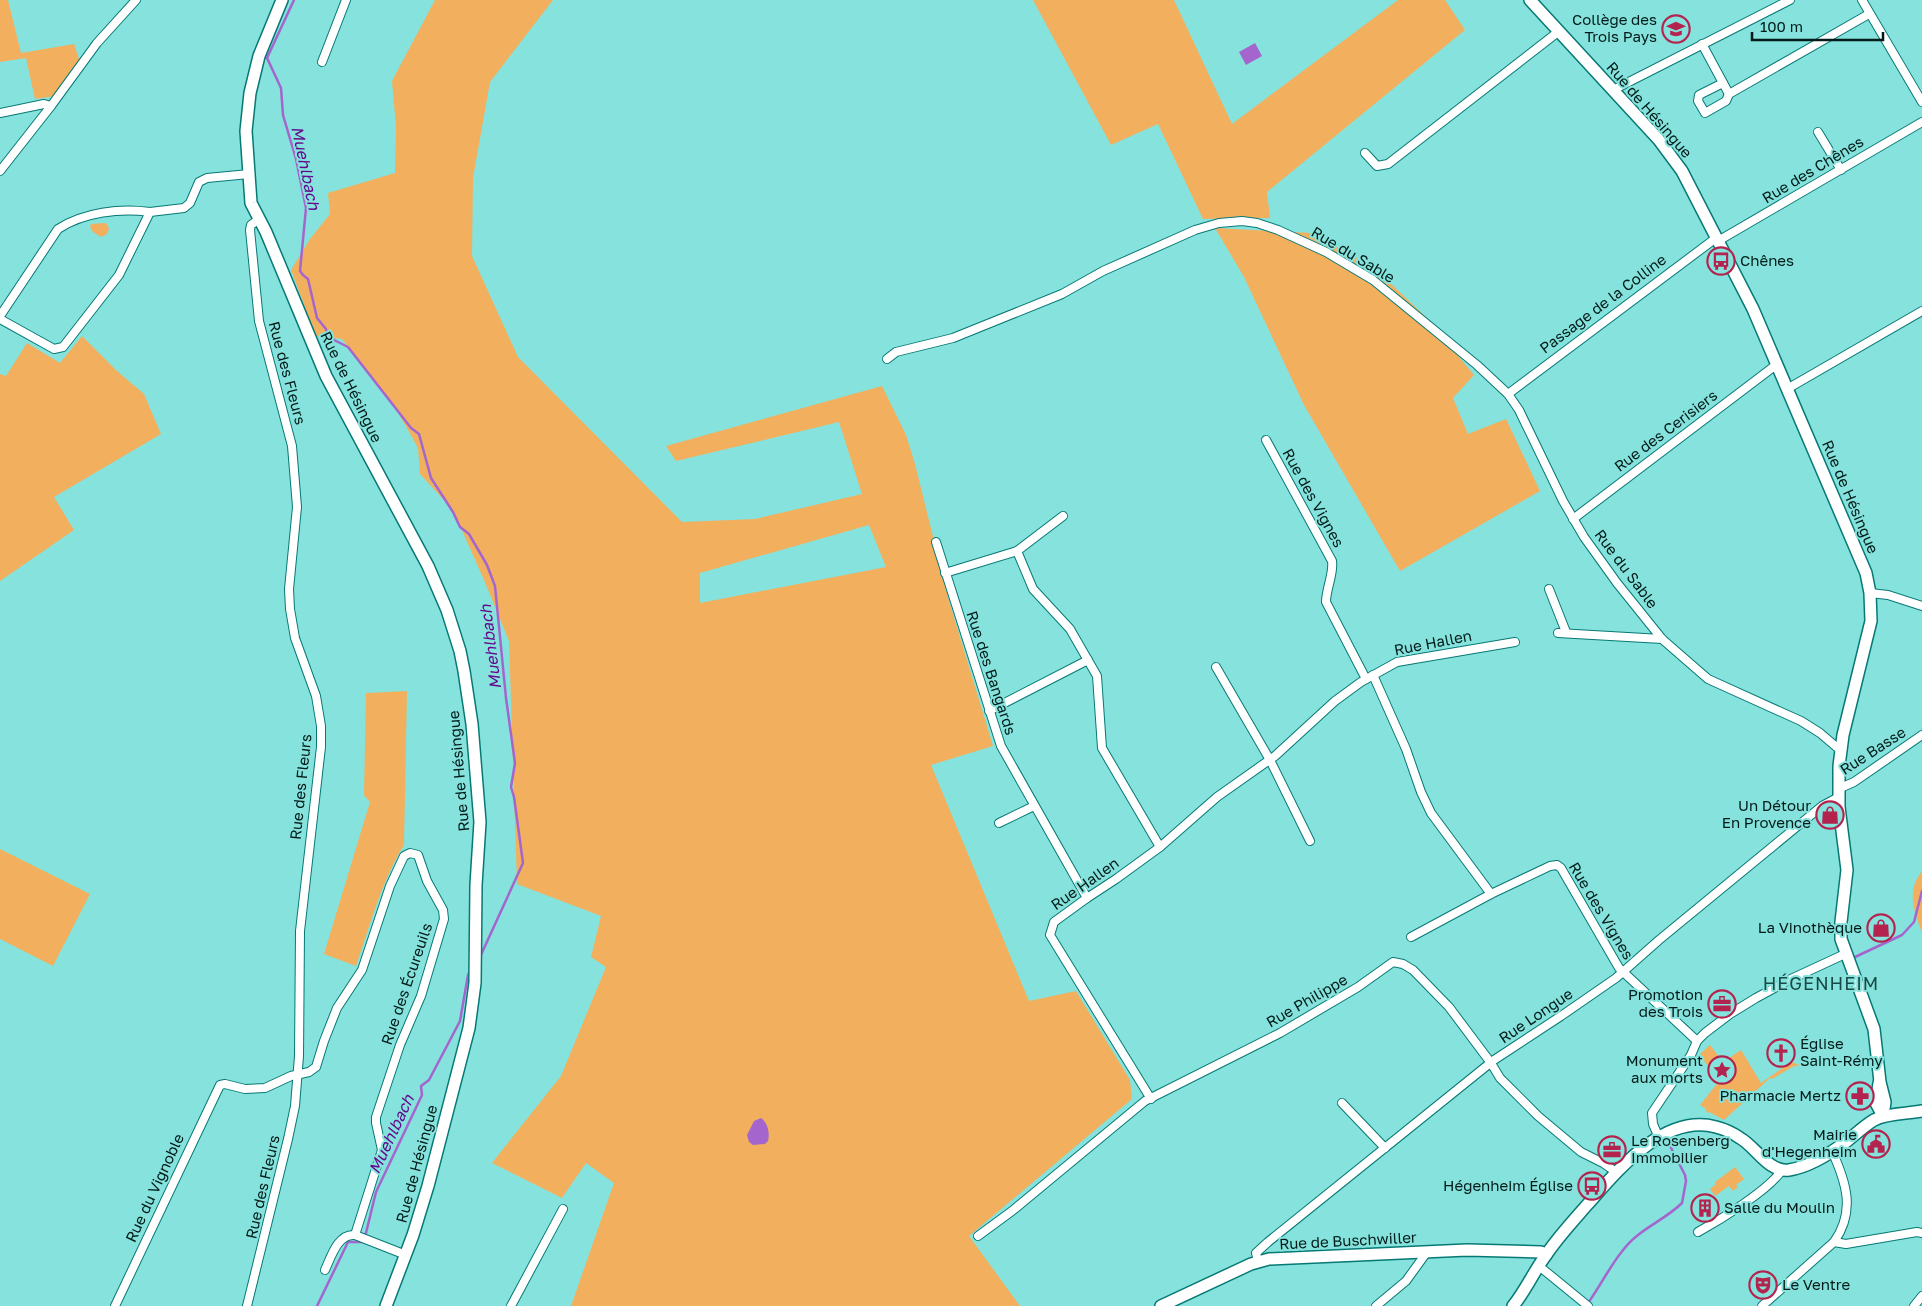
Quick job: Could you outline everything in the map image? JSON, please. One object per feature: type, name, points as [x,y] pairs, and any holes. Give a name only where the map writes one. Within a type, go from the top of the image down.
[{"type":"street","points":[[0,171],[51,106],[97,42],[136,0]]},
{"type":"street","points":[[259,219],[251,203],[246,131],[250,93],[259,56],[282,0]]},
{"type":"street","points":[[322,62],[346,0]]},
{"type":"street","name":"Rue de Hésingue","points":[[1530,0],[1672,156],[1682,171],[1753,309],[1866,574],[1870,593],[1871,621],[1840,750],[1838,793],[1847,870],[1841,939],[1845,954],[1871,1018],[1880,1082],[1885,1102],[1883,1116]]},
{"type":"street","points":[[1613,90],[1790,0]]},
{"type":"street","points":[[1862,0],[1922,102]]},
{"type":"street","points":[[1723,83],[1699,95],[1698,101],[1705,113],[1726,101],[1729,94],[1869,14]]},
{"type":"street","points":[[1365,153],[1377,166],[1388,164],[1558,32]]},
{"type":"street","points":[[1702,44],[1729,94]]},
{"type":"street","points":[[0,113],[44,104],[51,106]]},
{"type":"street","name":"Rue des Chênes","points":[[1717,240],[1922,122]]},
{"type":"street","points":[[1818,132],[1841,170]]},
{"type":"street","points":[[150,212],[119,275],[63,347],[54,349],[0,317],[58,229],[69,222],[98,214],[137,210],[150,212],[184,208],[190,203],[199,182],[207,178],[249,174]]},
{"type":"street","name":"Rue de Hésingue","points":[[259,219],[317,357],[334,392],[435,580],[460,651],[472,724],[480,807],[473,1005],[469,1028],[428,1186],[406,1255],[386,1306]]},
{"type":"street","name":"Rue des Fleurs","points":[[247,1306],[293,1120],[298,1074],[300,931],[321,747],[321,726],[316,696],[295,638],[290,609],[289,589],[296,522],[295,466],[292,446],[257,313],[250,230],[251,225],[259,219]]},
{"type":"street","name":"Rue du Sable","points":[[887,359],[896,352],[953,338],[1062,294],[1103,271],[1195,230],[1219,223],[1242,221],[1257,223],[1287,234],[1326,252],[1373,280],[1477,365],[1508,394],[1519,410],[1573,519],[1617,584],[1662,639],[1708,679],[1801,721],[1820,733],[1840,750]]},
{"type":"street","name":"Passage de la Colline","points":[[1508,394],[1717,240]]},
{"type":"street","points":[[1787,389],[1922,311]]},
{"type":"street","name":"Rue des Cerisiers","points":[[1573,519],[1776,364]]},
{"type":"street","name":"Rue des Vignes","points":[[1266,440],[1332,561],[1333,567],[1326,592],[1326,602],[1370,677],[1406,749],[1421,792],[1431,813],[1491,894]]},
{"type":"street","points":[[945,573],[1018,551],[1063,516]]},
{"type":"street","name":"Rue des Bangards","points":[[936,542],[1000,746],[1087,898]]},
{"type":"street","points":[[1018,551],[1033,589],[1070,629],[1098,676],[1102,748],[1160,847]]},
{"type":"street","points":[[1549,589],[1562,632],[1662,639]]},
{"type":"street","points":[[1870,593],[1888,595],[1922,606]]},
{"type":"street","name":"Rue Hallen","points":[[1150,1099],[1050,935],[1054,922],[1160,847],[1217,797],[1270,760],[1335,700],[1370,677],[1397,662],[1515,642]]},
{"type":"street","points":[[989,711],[1088,660]]},
{"type":"street","points":[[1216,666],[1270,760],[1310,841]]},
{"type":"street","name":"Rue Basse","points":[[1838,793],[1922,735]]},
{"type":"street","name":"Rue Longue","points":[[1258,1261],[1256,1253],[1268,1242],[1492,1063],[1622,972],[1838,793]]},
{"type":"street","points":[[999,823],[1034,806]]},
{"type":"street","name":"Rue des Écureuils","points":[[298,1074],[309,1072],[316,1067],[337,1008],[362,970],[390,886],[401,860],[406,854],[418,855],[427,881],[443,910],[444,919],[423,989],[400,1046],[376,1117],[382,1150],[357,1236]]},
{"type":"street","name":"Rue des Vignes","points":[[1411,937],[1491,894],[1550,866],[1557,865],[1561,868],[1622,972],[1697,1042]]},
{"type":"street","points":[[1659,1138],[1653,1124],[1652,1113],[1691,1055],[1697,1042],[1730,1014],[1756,998],[1791,979],[1845,954]]},
{"type":"street","name":"Rue Philippe","points":[[978,1236],[1012,1211],[1145,1101],[1280,1033],[1358,987],[1393,962],[1403,964],[1413,970],[1449,1007],[1492,1063],[1500,1078],[1561,1137],[1580,1152],[1603,1163],[1616,1172]]},
{"type":"street","name":"Rue du Vignoble","points":[[115,1306],[217,1089],[222,1084],[245,1089],[261,1088],[298,1074]]},
{"type":"street","points":[[1342,1103],[1385,1148]]},
{"type":"street","points":[[1513,1306],[1546,1255],[1616,1172],[1633,1156],[1659,1138],[1689,1125],[1704,1124],[1719,1127],[1741,1138],[1774,1167],[1782,1170],[1798,1168],[1832,1150],[1873,1120],[1883,1116],[1922,1112]]},
{"type":"street","points":[[1762,1306],[1834,1242],[1841,1232],[1848,1208],[1843,1176],[1832,1150]]},
{"type":"street","points":[[1698,1232],[1717,1222],[1778,1176],[1782,1170]]},
{"type":"street","points":[[511,1306],[563,1210]]},
{"type":"street","points":[[1834,1242],[1846,1244],[1922,1233]]},
{"type":"street","points":[[325,1270],[346,1235],[370,1240],[406,1255]]},
{"type":"street","name":"Rue de Buschwiller","points":[[1162,1306],[1258,1261],[1488,1249],[1535,1251],[1546,1255]]},
{"type":"street","points":[[1376,1306],[1406,1281],[1427,1252]]},
{"type":"street","points":[[1539,1266],[1586,1304]]},
{"type":"street","points":[[1914,1306],[1922,1296]]},
{"type":"shaded area","points":[[0,0],[8,0],[21,53],[74,44],[80,62],[56,96],[35,99],[26,58],[0,62]]},
{"type":"shaded area","points":[[435,0],[553,0],[490,82],[473,178],[472,256],[518,357],[682,522],[755,519],[862,494],[839,422],[676,461],[666,446],[882,386],[906,435],[915,464],[949,601],[993,746],[931,765],[1029,1001],[1076,991],[1130,1080],[1132,1099],[969,1236],[1020,1306],[571,1306],[614,1183],[586,1163],[562,1198],[492,1163],[561,1076],[606,967],[591,957],[601,916],[517,884],[509,641],[453,510],[420,474],[418,448],[395,407],[342,339],[316,336],[291,270],[310,239],[330,214],[328,193],[395,173],[396,127],[392,81]],"holes":[[[869,525],[886,567],[700,603],[700,573]]]},
{"type":"shaded area","points":[[1033,0],[1174,0],[1232,124],[1398,0],[1445,0],[1465,30],[1267,192],[1270,218],[1203,219],[1158,124],[1111,145]]},
{"type":"shaded area","points":[[1255,43],[1262,56],[1246,65],[1239,52]]},
{"type":"shaded area","points":[[91,224],[107,224],[109,229],[107,234],[101,237],[93,232],[90,227]]},
{"type":"shaded area","points":[[1215,228],[1312,233],[1373,267],[1425,316],[1474,375],[1453,398],[1468,434],[1506,419],[1540,491],[1400,571],[1304,405],[1244,277]]},
{"type":"shaded area","points":[[82,336],[117,371],[144,394],[161,434],[54,497],[74,530],[0,581],[0,374],[6,376],[27,343],[60,363]]},
{"type":"shaded area","points":[[407,691],[404,845],[382,889],[356,966],[324,954],[370,802],[364,795],[366,693]]},
{"type":"shaded area","points":[[0,849],[90,894],[53,966],[0,939]]},
{"type":"shaded area","points":[[1922,871],[1922,933],[1914,909],[1913,894],[1914,886]]},
{"type":"shaded area","points":[[1710,1045],[1723,1062],[1741,1050],[1761,1083],[1791,1062],[1800,1065],[1792,1067],[1772,1079],[1770,1078],[1724,1120],[1707,1112],[1700,1105],[1720,1080],[1699,1055]]},
{"type":"shaded area","points":[[761,1118],[768,1129],[768,1141],[765,1144],[753,1145],[749,1142],[747,1135],[754,1121]]},
{"type":"shaded area","points":[[1735,1167],[1744,1179],[1736,1185],[1738,1187],[1733,1191],[1729,1186],[1715,1196],[1710,1189],[1716,1184],[1715,1182]]},
{"type":"waterway","name":"Muehlbach","points":[[294,0],[267,58],[281,88],[283,115],[296,159],[306,208],[300,271],[308,279],[317,318],[326,329],[327,334],[348,347],[411,428],[419,434],[431,478],[453,512],[460,527],[469,534],[487,565],[495,586],[506,698],[515,763],[511,787],[523,863],[480,957]]},
{"type":"waterway","points":[[1855,957],[1902,935],[1914,922],[1922,891]]},
{"type":"waterway","name":"Muehlbach","points":[[365,1237],[376,1192],[422,1095],[421,1086],[429,1080],[460,1021],[470,972]]},
{"type":"waterway","points":[[1588,1303],[1617,1258],[1631,1241],[1682,1203],[1686,1181],[1685,1175],[1668,1142]]},
{"type":"waterway","name":"Muehlbach","points":[[317,1306],[348,1242],[363,1242]]},
{"type":"place","name":"Collège des Trois Pays","points":[[1676,29]]},
{"type":"place","name":"Chênes","points":[[1721,261]]},
{"type":"place","name":"Un Détour En Provence","points":[[1830,815]]},
{"type":"place","name":"La Vinothèque","points":[[1881,928]]},
{"type":"place","name":"Promotion des Trois","points":[[1722,1004]]},
{"type":"place","name":"Église Saint-Rémy","points":[[1781,1053]]},
{"type":"place","name":"Monument aux morts","points":[[1722,1070]]},
{"type":"place","name":"Pharmacie Mertz","points":[[1860,1096]]},
{"type":"place","name":"Mairie d'Hegenheim","points":[[1876,1144]]},
{"type":"place","name":"Le Rosenberg Immobilier","points":[[1612,1150]]},
{"type":"place","name":"Hégenheim Église","points":[[1592,1186]]},
{"type":"place","name":"Salle du Moulin","points":[[1705,1208]]},
{"type":"place","name":"Le Ventre","points":[[1763,1285]]},
{"type":"district","name":"HÉGENHEIM","points":[[1821,984]]}]
